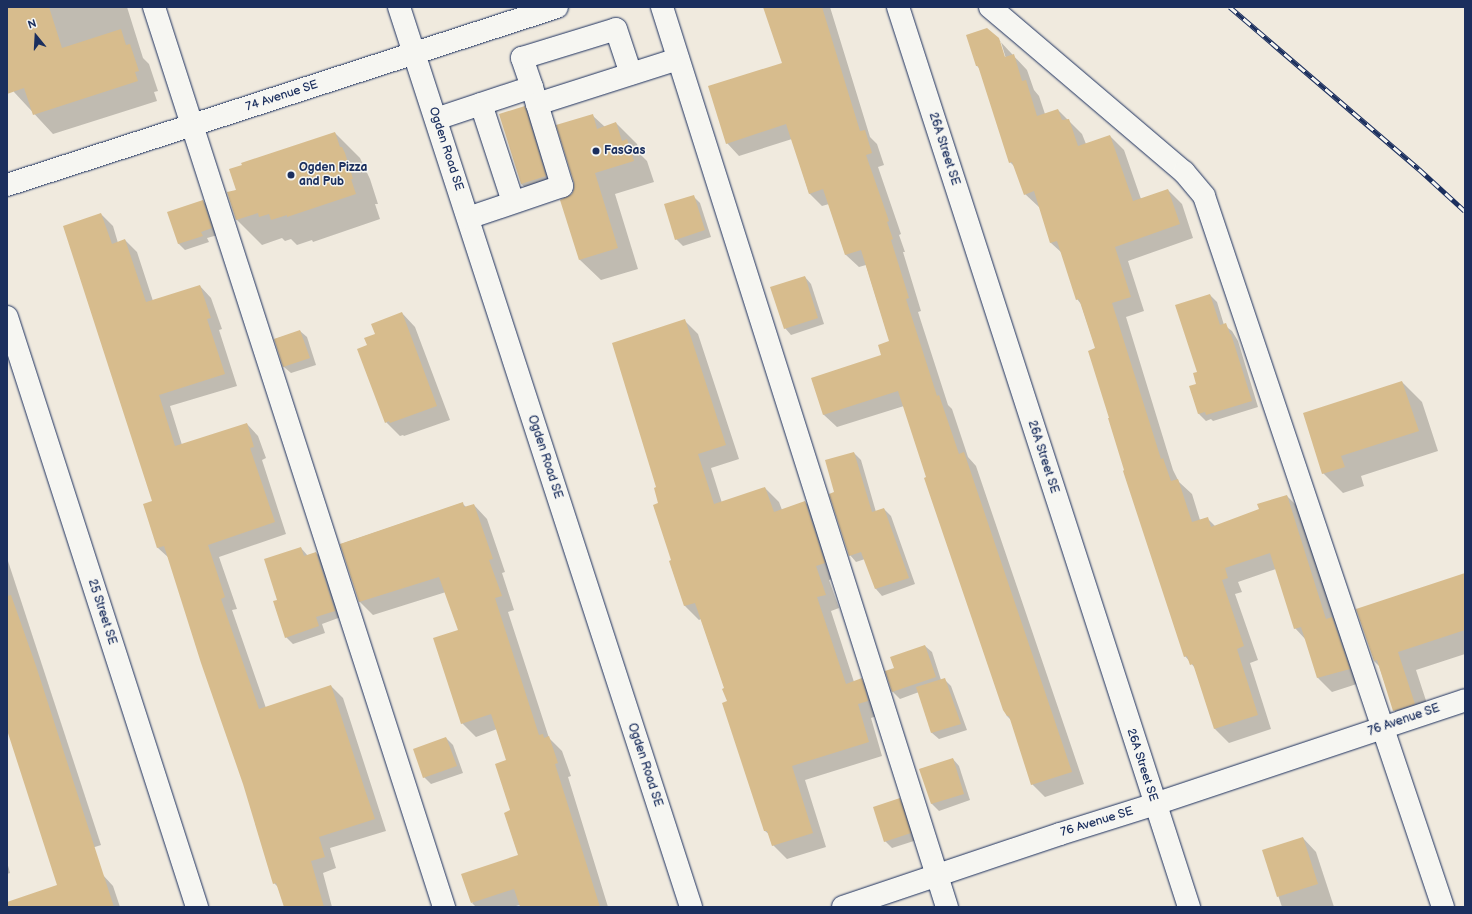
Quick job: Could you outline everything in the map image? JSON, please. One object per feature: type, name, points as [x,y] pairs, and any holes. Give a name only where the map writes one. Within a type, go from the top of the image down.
[{"type":"street","points":[[154,7],[444,907]]},
{"type":"street","name":"Ogden Road SE","points":[[399,7],[691,907]]},
{"type":"street","name":"74 Avenue SE","points":[[7,185],[557,7]]},
{"type":"street","points":[[662,7],[947,907]]},
{"type":"street","name":"26A Street SE","points":[[898,7],[1189,907]]},
{"type":"street","points":[[990,7],[1184,172],[1204,196],[1443,907]]},
{"type":"street","points":[[468,218],[562,186],[522,58],[616,29],[631,74]]},
{"type":"street","points":[[436,118],[481,104],[534,96],[631,74],[678,59]]},
{"type":"street","points":[[481,104],[514,202]]},
{"type":"street","name":"25 Street SE","points":[[7,317],[197,907]]},
{"type":"street","name":"76 Avenue SE","points":[[843,907],[1465,700]]},
{"type":"building","points":[[7,7],[49,7],[62,48],[121,29],[126,45],[130,44],[139,71],[135,72],[138,81],[33,115],[24,88],[7,94]]},
{"type":"building","points":[[763,7],[822,7],[860,131],[865,130],[872,153],[866,155],[889,221],[887,222],[893,239],[891,240],[909,298],[906,299],[937,396],[939,395],[959,454],[964,452],[1072,772],[1031,785],[1009,716],[1007,716],[1003,710],[924,478],[926,477],[898,391],[823,415],[811,378],[881,355],[878,345],[889,341],[861,250],[845,255],[823,189],[809,194],[786,124],[726,144],[708,86],[782,63]]},
{"type":"building","points":[[987,28],[999,38],[1005,57],[1014,54],[1022,81],[1026,80],[1037,116],[1058,109],[1062,120],[1069,119],[1078,146],[1110,135],[1133,201],[1168,189],[1180,224],[1115,247],[1131,297],[1112,303],[1161,459],[1163,458],[1171,481],[1178,479],[1192,522],[1208,517],[1211,527],[1259,509],[1257,504],[1287,495],[1326,619],[1332,617],[1350,669],[1317,678],[1301,627],[1294,629],[1270,553],[1225,568],[1228,578],[1222,580],[1244,646],[1237,649],[1258,715],[1214,729],[1193,664],[1190,665],[1187,656],[1184,657],[1123,471],[1124,470],[1109,418],[1088,351],[1095,348],[1079,299],[1076,300],[1057,241],[1050,243],[1034,191],[1024,195],[1012,162],[1009,163],[978,66],[976,66],[966,35]]},
{"type":"building","points":[[525,106],[546,176],[521,184],[499,114]]},
{"type":"building","points":[[593,114],[597,129],[616,122],[622,141],[627,139],[634,161],[595,173],[618,248],[579,260],[560,200],[572,194],[574,183],[556,125]]},
{"type":"building","name":"Ogden Pizza and Pub","points":[[335,132],[340,147],[342,147],[345,153],[356,194],[287,217],[287,215],[271,220],[269,214],[259,217],[258,213],[236,220],[227,192],[236,190],[229,169],[242,165],[241,163]]},
{"type":"building","points":[[694,195],[705,230],[675,240],[664,204]]},
{"type":"building","points":[[203,200],[212,228],[201,232],[203,236],[178,244],[167,212]]},
{"type":"building","points":[[101,213],[112,244],[125,239],[146,302],[200,285],[211,318],[207,319],[225,374],[159,395],[175,446],[247,423],[254,447],[250,448],[275,522],[208,545],[225,597],[221,599],[259,709],[331,685],[375,819],[319,837],[325,857],[311,861],[324,907],[284,907],[276,883],[273,884],[243,784],[201,663],[164,546],[157,548],[143,504],[152,501],[63,226]]},
{"type":"building","points":[[805,276],[818,318],[784,329],[770,287]]},
{"type":"building","points":[[1210,294],[1220,325],[1226,323],[1231,334],[1252,401],[1206,415],[1205,412],[1198,414],[1189,386],[1196,384],[1193,373],[1197,372],[1175,305]]},
{"type":"building","points":[[402,312],[437,406],[390,423],[389,421],[385,423],[357,349],[367,345],[364,338],[375,334],[371,324]]},
{"type":"building","points":[[685,319],[726,445],[698,454],[714,504],[765,487],[774,512],[805,501],[825,563],[816,566],[826,595],[817,597],[846,684],[862,678],[868,701],[858,704],[869,742],[792,766],[813,833],[772,846],[767,831],[764,831],[722,703],[727,701],[722,689],[724,688],[695,603],[684,606],[669,561],[671,560],[653,505],[658,503],[654,488],[656,487],[612,343]]},
{"type":"building","points":[[300,330],[310,358],[283,367],[274,339]]},
{"type":"building","points":[[1402,381],[1419,431],[1341,456],[1345,467],[1322,474],[1303,413]]},
{"type":"building","points":[[854,452],[872,512],[884,508],[909,578],[875,589],[861,552],[849,556],[829,494],[834,492],[825,460]]},
{"type":"building","points":[[463,502],[464,507],[474,504],[493,559],[489,560],[502,596],[495,598],[539,735],[543,734],[544,738],[549,736],[558,763],[555,764],[600,907],[520,907],[514,889],[471,903],[461,874],[518,855],[504,813],[510,810],[495,764],[506,760],[491,714],[461,724],[433,638],[458,630],[439,577],[359,602],[340,544]]},
{"type":"building","points":[[301,547],[304,556],[316,552],[335,611],[316,617],[319,626],[285,638],[273,601],[277,600],[264,559]]},
{"type":"building","points":[[1465,573],[1465,630],[1398,652],[1415,704],[1393,711],[1377,660],[1374,661],[1356,609]]},
{"type":"building","points":[[11,595],[36,666],[114,907],[7,907],[7,902],[57,885],[7,730],[7,596]]},
{"type":"building","points":[[925,645],[936,677],[892,692],[885,671],[894,668],[890,657]]},
{"type":"building","points":[[945,678],[961,724],[931,733],[916,687]]},
{"type":"building","points":[[446,737],[457,766],[423,778],[413,749]]},
{"type":"building","points":[[953,758],[964,794],[931,804],[919,769]]},
{"type":"building","points":[[900,798],[911,833],[884,842],[873,807]]},
{"type":"building","points":[[1303,837],[1318,884],[1277,897],[1262,850]]},
{"type":"railway","points":[[1230,7],[1419,169],[1465,211]]},
{"type":"place","name":"FasGas","points":[[596,151]]},
{"type":"place","name":"Ogden Pizza and Pub","points":[[291,175]]}]
